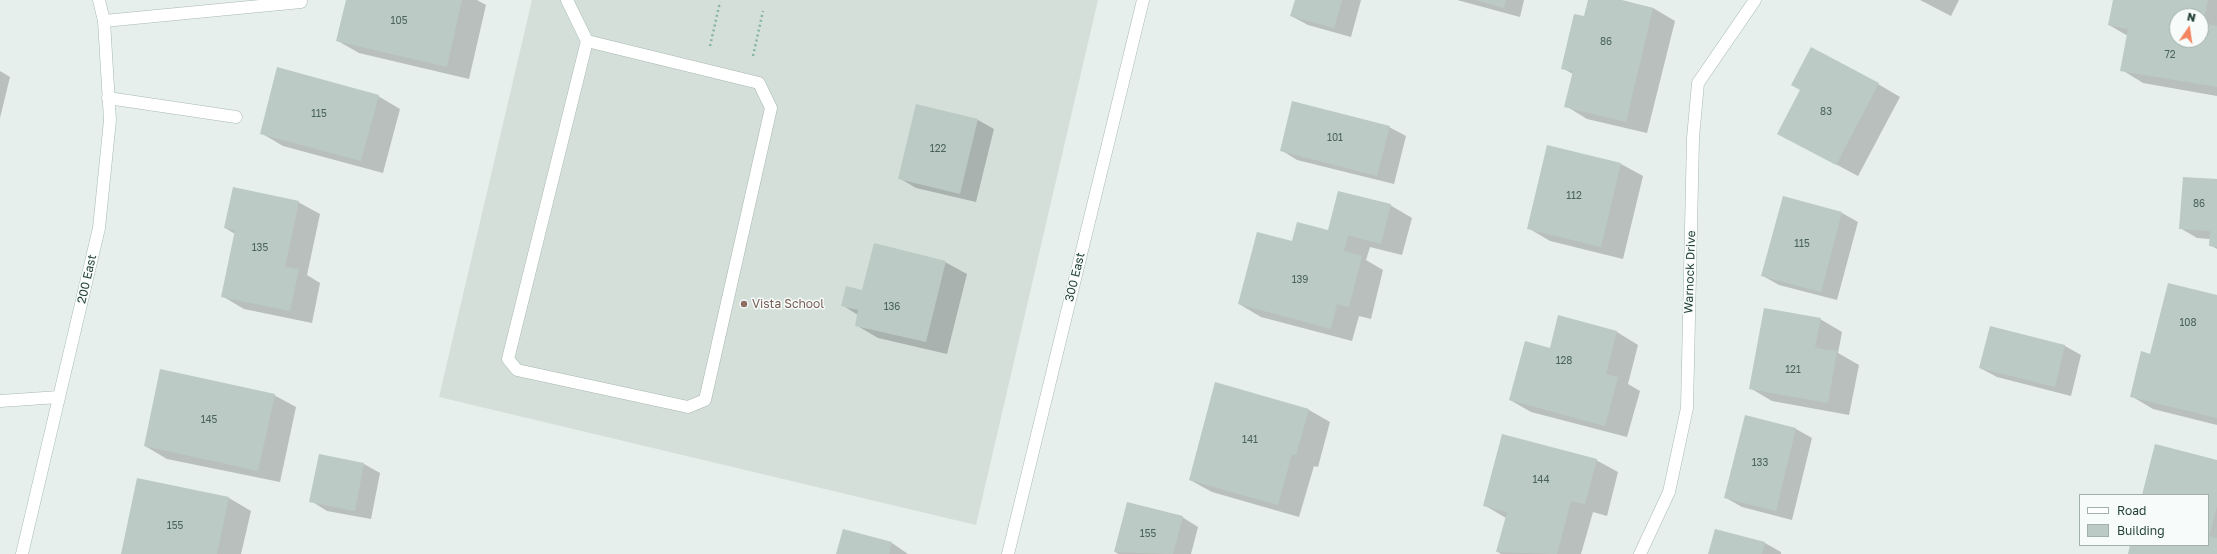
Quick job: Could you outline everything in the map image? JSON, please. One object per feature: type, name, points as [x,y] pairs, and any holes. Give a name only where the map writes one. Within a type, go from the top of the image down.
[{"type":"street","name":"200 East","points":[[22,554],[99,228],[110,120],[104,21],[99,0]]},
{"type":"street","points":[[567,0],[587,41],[508,359],[517,370],[688,407],[705,400],[771,108],[759,83],[587,41]]},
{"type":"street","name":"300 East","points":[[1008,554],[1143,0]]},
{"type":"street","name":"Warnock Drive","points":[[1640,554],[1669,492],[1687,408],[1693,138],[1698,83],[1755,0]]},
{"type":"street","points":[[104,21],[301,2]]},
{"type":"street","points":[[108,98],[236,117]]},
{"type":"street","points":[[0,401],[59,397]]},
{"type":"path","points":[[705,69],[720,2]]},
{"type":"path","points":[[748,80],[763,11]]},
{"type":"shaded area","name":"Vista School","points":[[532,0],[1098,0],[976,525],[439,397]]},
{"type":"building","points":[[346,0],[462,0],[447,67],[336,41]]},
{"type":"building","points":[[1295,0],[1342,0],[1334,28],[1290,16]]},
{"type":"building","points":[[1475,0],[1506,0],[1504,8]]},
{"type":"building","points":[[1588,0],[1622,0],[1653,8],[1626,122],[1564,107],[1573,71],[1561,69],[1574,14],[1584,16]]},
{"type":"building","points":[[2113,0],[2208,0],[2206,8],[2169,8],[2169,48],[2209,48],[2209,24],[2217,26],[2217,87],[2120,71],[2128,29],[2108,25]]},
{"type":"building","points":[[1811,47],[1879,83],[1836,165],[1777,134],[1800,90],[1791,85]]},
{"type":"building","points":[[277,67],[379,95],[361,161],[260,134]]},
{"type":"building","points":[[1292,101],[1390,126],[1377,176],[1280,151]]},
{"type":"building","points":[[916,104],[978,119],[960,194],[898,179]]},
{"type":"building","points":[[1547,145],[1621,163],[1601,247],[1527,229]]},
{"type":"building","points":[[2183,177],[2217,179],[2217,247],[2209,246],[2210,231],[2179,229]]},
{"type":"building","points":[[233,187],[299,201],[285,267],[299,269],[290,311],[221,297],[235,230],[224,228]]},
{"type":"building","points":[[1338,191],[1391,204],[1381,244],[1348,235],[1344,251],[1362,256],[1349,307],[1337,304],[1331,329],[1238,304],[1257,232],[1292,241],[1297,222],[1328,230]]},
{"type":"building","points":[[1783,196],[1842,212],[1821,292],[1761,276]]},
{"type":"building","points":[[874,243],[946,261],[926,342],[855,326],[858,310],[841,306],[846,286],[862,290]]},
{"type":"building","points":[[2168,283],[2217,295],[2217,418],[2130,397],[2141,351],[2150,354]]},
{"type":"building","points":[[1764,308],[1821,318],[1815,348],[1837,351],[1828,403],[1749,389]]},
{"type":"building","points":[[1558,315],[1617,331],[1606,374],[1618,377],[1605,426],[1509,400],[1525,341],[1550,348]]},
{"type":"building","points":[[1990,326],[2065,345],[2055,387],[1979,368]]},
{"type":"building","points":[[160,369],[275,394],[258,471],[144,446]]},
{"type":"building","points":[[1215,382],[1309,409],[1296,455],[1292,454],[1278,505],[1189,480]]},
{"type":"building","points":[[1745,415],[1796,428],[1776,511],[1724,498]]},
{"type":"building","points":[[1502,434],[1597,459],[1585,504],[1571,501],[1557,554],[1496,552],[1507,512],[1483,506]]},
{"type":"building","points":[[2155,444],[2217,460],[2217,506],[2209,536],[2209,494],[2142,494]]},
{"type":"building","points":[[319,454],[364,463],[355,511],[309,502]]},
{"type":"building","points":[[137,478],[229,497],[217,554],[121,554]]},
{"type":"building","points":[[1127,502],[1183,516],[1173,554],[1114,552]]},
{"type":"building","points":[[843,529],[892,542],[889,554],[836,554]]},
{"type":"building","points":[[1715,529],[1765,542],[1762,554],[1708,554]]},
{"type":"building","points":[[2209,536],[2217,538],[2217,554],[2128,554],[2130,546],[2209,546]]},
{"type":"place","name":"Vista School","points":[[744,304]]}]
